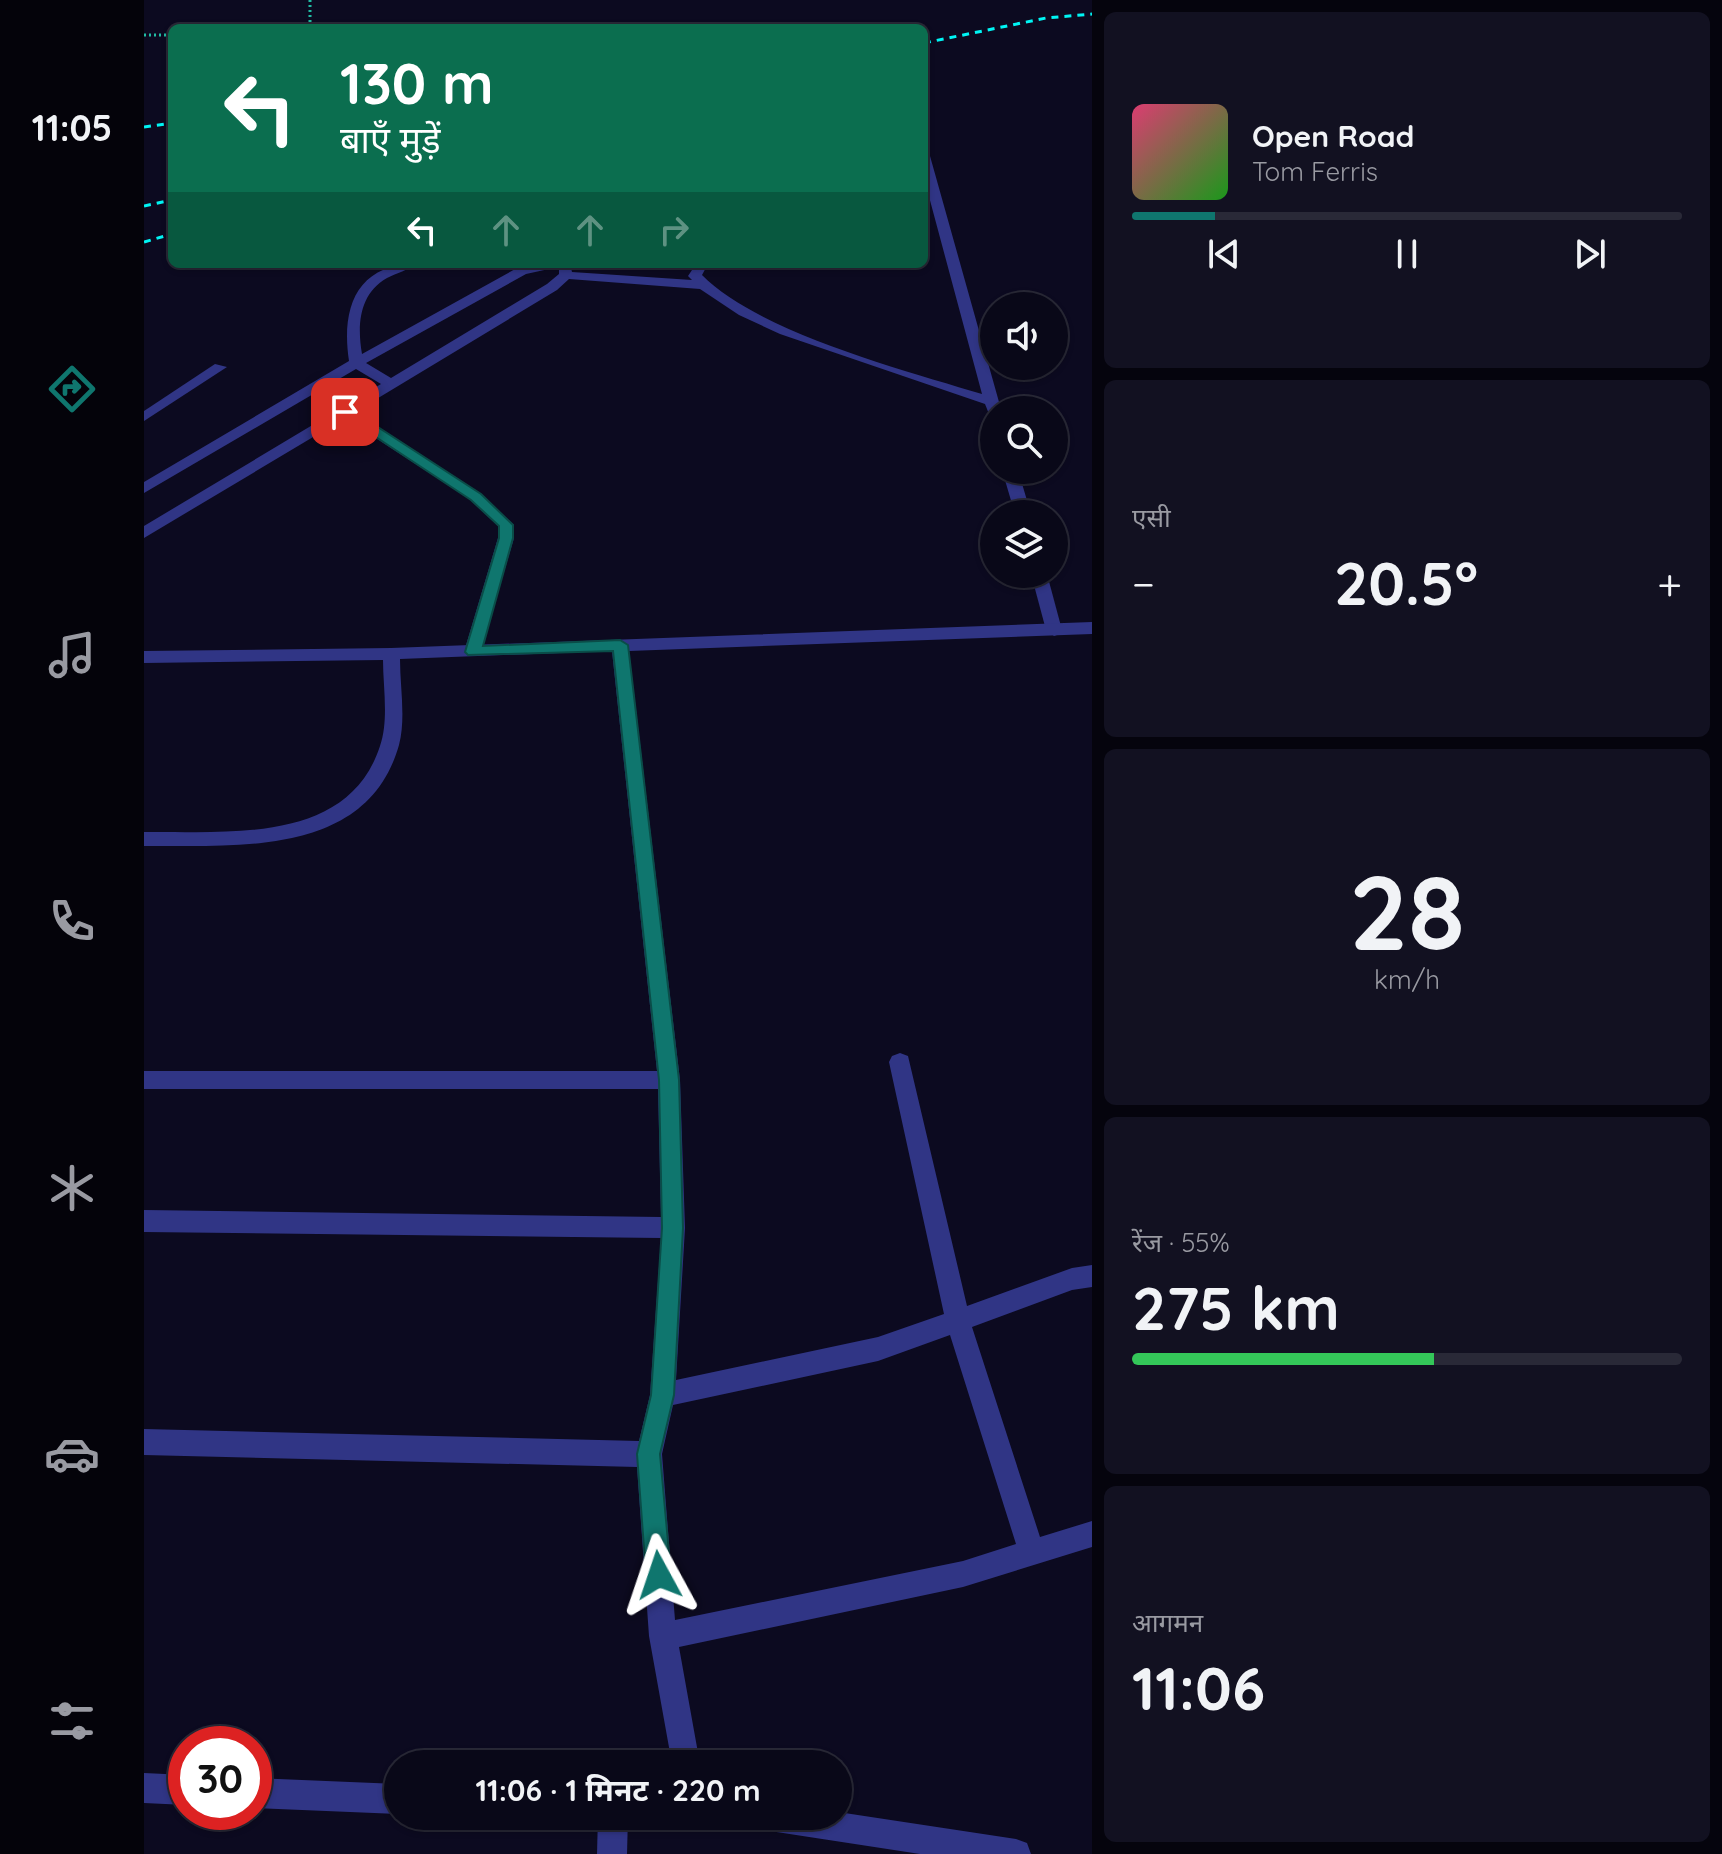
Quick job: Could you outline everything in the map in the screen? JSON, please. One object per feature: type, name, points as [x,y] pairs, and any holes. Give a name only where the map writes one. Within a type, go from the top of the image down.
[{"type":"street","points":[[928,175],[941,238],[990,396]]},
{"type":"street","points":[[356,363],[354,309],[361,294],[383,274],[399,268]]},
{"type":"street","points":[[514,268],[522,271]]},
{"type":"street","points":[[144,488],[356,363],[522,271],[540,268]]},
{"type":"street","points":[[565,268],[566,275]]},
{"type":"street","points":[[700,268],[695,276],[712,294],[834,351],[980,402]]},
{"type":"street","points":[[144,533],[552,287],[566,275],[701,285]]},
{"type":"street","points":[[356,363],[391,384]]},
{"type":"street","points":[[144,417],[220,367]]},
{"type":"street","points":[[345,412],[476,497],[506,525],[506,538],[473,652]]},
{"type":"street","points":[[1043,588],[1054,630]]},
{"type":"street","points":[[144,657],[473,652],[1092,628]]},
{"type":"street","points":[[620,645],[669,1080],[673,1228],[663,1395],[649,1454],[663,1636],[683,1750]]},
{"type":"street","points":[[144,839],[286,835],[345,812],[363,795],[390,745],[391,654]]},
{"type":"street","points":[[900,1062],[958,1321],[1032,1552]]},
{"type":"street","points":[[144,1080],[669,1080]]},
{"type":"street","points":[[144,1221],[673,1228]]},
{"type":"street","points":[[663,1395],[878,1349],[1072,1279],[1092,1276]]},
{"type":"street","points":[[144,1442],[649,1454]]},
{"type":"street","points":[[663,1636],[963,1574],[1092,1534]]},
{"type":"street","points":[[144,1788],[168,1789]]},
{"type":"street","points":[[272,1794],[384,1798]]},
{"type":"street","points":[[852,1829],[1016,1854]]},
{"type":"street","points":[[612,1854],[613,1830]]},
{"type":"path","points":[[310,0],[310,24]]},
{"type":"path","points":[[144,35],[168,35]]},
{"type":"railway","points":[[928,42],[1046,18],[1092,14]]},
{"type":"railway","points":[[144,127],[168,124]]},
{"type":"railway","points":[[144,206],[168,201]]},
{"type":"railway","points":[[144,242],[168,235]]},
{"type":"route","points":[[345,412],[476,497],[506,525],[506,538],[473,652],[620,645],[669,1080],[673,1228],[663,1395],[649,1454],[659,1575]]}]
